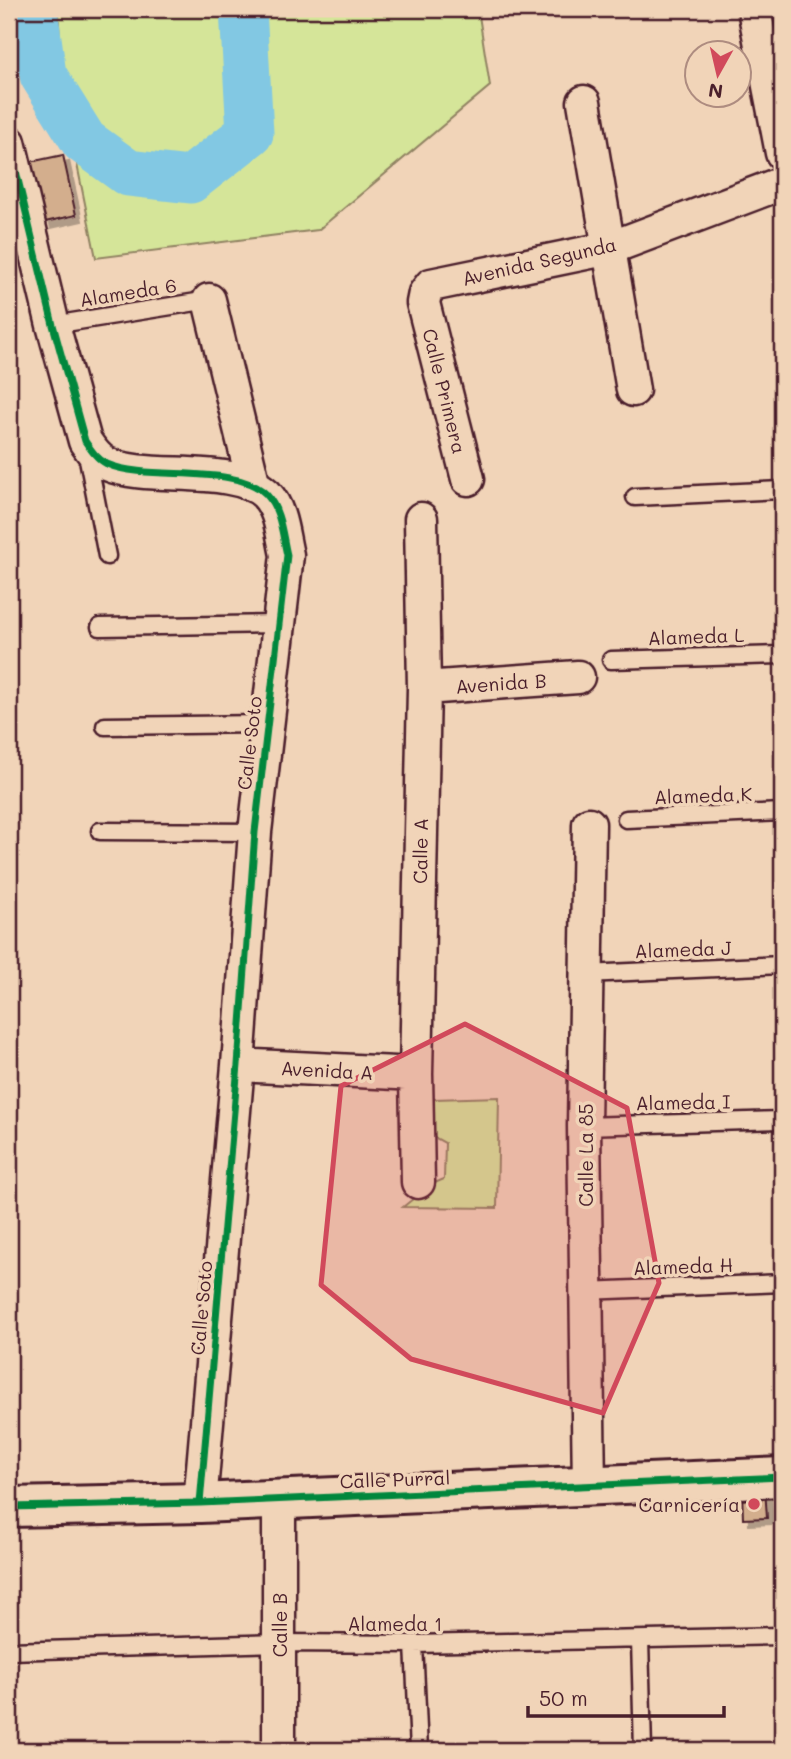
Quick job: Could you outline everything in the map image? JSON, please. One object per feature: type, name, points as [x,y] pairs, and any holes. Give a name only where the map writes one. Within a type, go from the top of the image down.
[{"type":"street","points":[[754,9],[782,153]]},
{"type":"street","points":[[584,102],[633,390]]},
{"type":"street","points":[[9,142],[53,325],[85,441],[95,456],[107,464],[129,469],[229,478],[254,486]]},
{"type":"street","name":"Avenida Segunda","points":[[423,303],[425,293],[431,285],[610,248],[782,183]]},
{"type":"street","points":[[209,300],[254,486]]},
{"type":"street","name":"Calle Primera","points":[[423,303],[468,479]]},
{"type":"street","name":"Calle Soto","points":[[200,1503],[238,1065],[255,831],[287,555],[278,513],[266,495],[254,486]]},
{"type":"street","name":"Calle A","points":[[418,1182],[416,1074],[424,688],[421,519]]},
{"type":"street","name":"Avenida B","points":[[424,688],[578,677]]},
{"type":"street","name":"Calle La 85","points":[[589,824],[584,1126],[589,1487]]},
{"type":"street","name":"Avenida A","points":[[238,1065],[416,1074]]},
{"type":"street","name":"Calle Purral","points":[[9,1507],[279,1500],[782,1477]]},
{"type":"street","name":"Calle B","points":[[279,1500],[279,1750]]},
{"type":"lane","name":"Alameda 6","points":[[53,325],[209,300]]},
{"type":"lane","points":[[85,441],[107,556]]},
{"type":"lane","points":[[635,497],[782,490]]},
{"type":"lane","points":[[100,627],[278,624]]},
{"type":"lane","name":"Alameda L","points":[[611,660],[782,655]]},
{"type":"lane","points":[[105,726],[267,724]]},
{"type":"lane","name":"Alameda K","points":[[626,819],[782,813]]},
{"type":"lane","points":[[100,831],[255,831]]},
{"type":"lane","name":"Alameda J","points":[[586,974],[782,965]]},
{"type":"lane","name":"Alameda I","points":[[584,1126],[782,1120]]},
{"type":"lane","name":"Alameda H","points":[[585,1291],[782,1283]]},
{"type":"lane","name":"Alameda 1","points":[[9,1651],[279,1643],[414,1644],[782,1636]]},
{"type":"lane","points":[[640,1640],[643,1750]]},
{"type":"lane","points":[[414,1644],[419,1750]]},
{"type":"highlighted area","points":[[465,1024],[627,1108],[659,1283],[603,1413],[411,1359],[321,1285],[341,1086]]},
{"type":"green space","points":[[58,9],[478,9],[490,86],[318,230],[96,258],[64,100]]},
{"type":"green space","points":[[499,1097],[497,1208],[403,1207],[430,1185],[444,1179],[445,1143],[432,1136],[434,1099]]},
{"type":"building","points":[[63,155],[76,215],[45,222],[30,162]]},
{"type":"building","points":[[776,1400],[782,1400],[782,1435],[777,1435]]},
{"type":"building","name":"Carnicería","points":[[765,1488],[767,1518],[743,1519],[742,1490]]},
{"type":"waterway","points":[[34,9],[43,75],[84,141],[128,173],[190,180],[250,133],[243,9]]},
{"type":"cycle path","points":[[9,142],[53,325],[87,444],[103,462],[124,469],[212,476],[252,485],[266,494],[275,507],[287,555],[255,832],[200,1503]]},
{"type":"cycle path","points":[[9,1507],[200,1503],[782,1477]]},
{"type":"place","name":"Carnicería","points":[[754,1504]]}]
